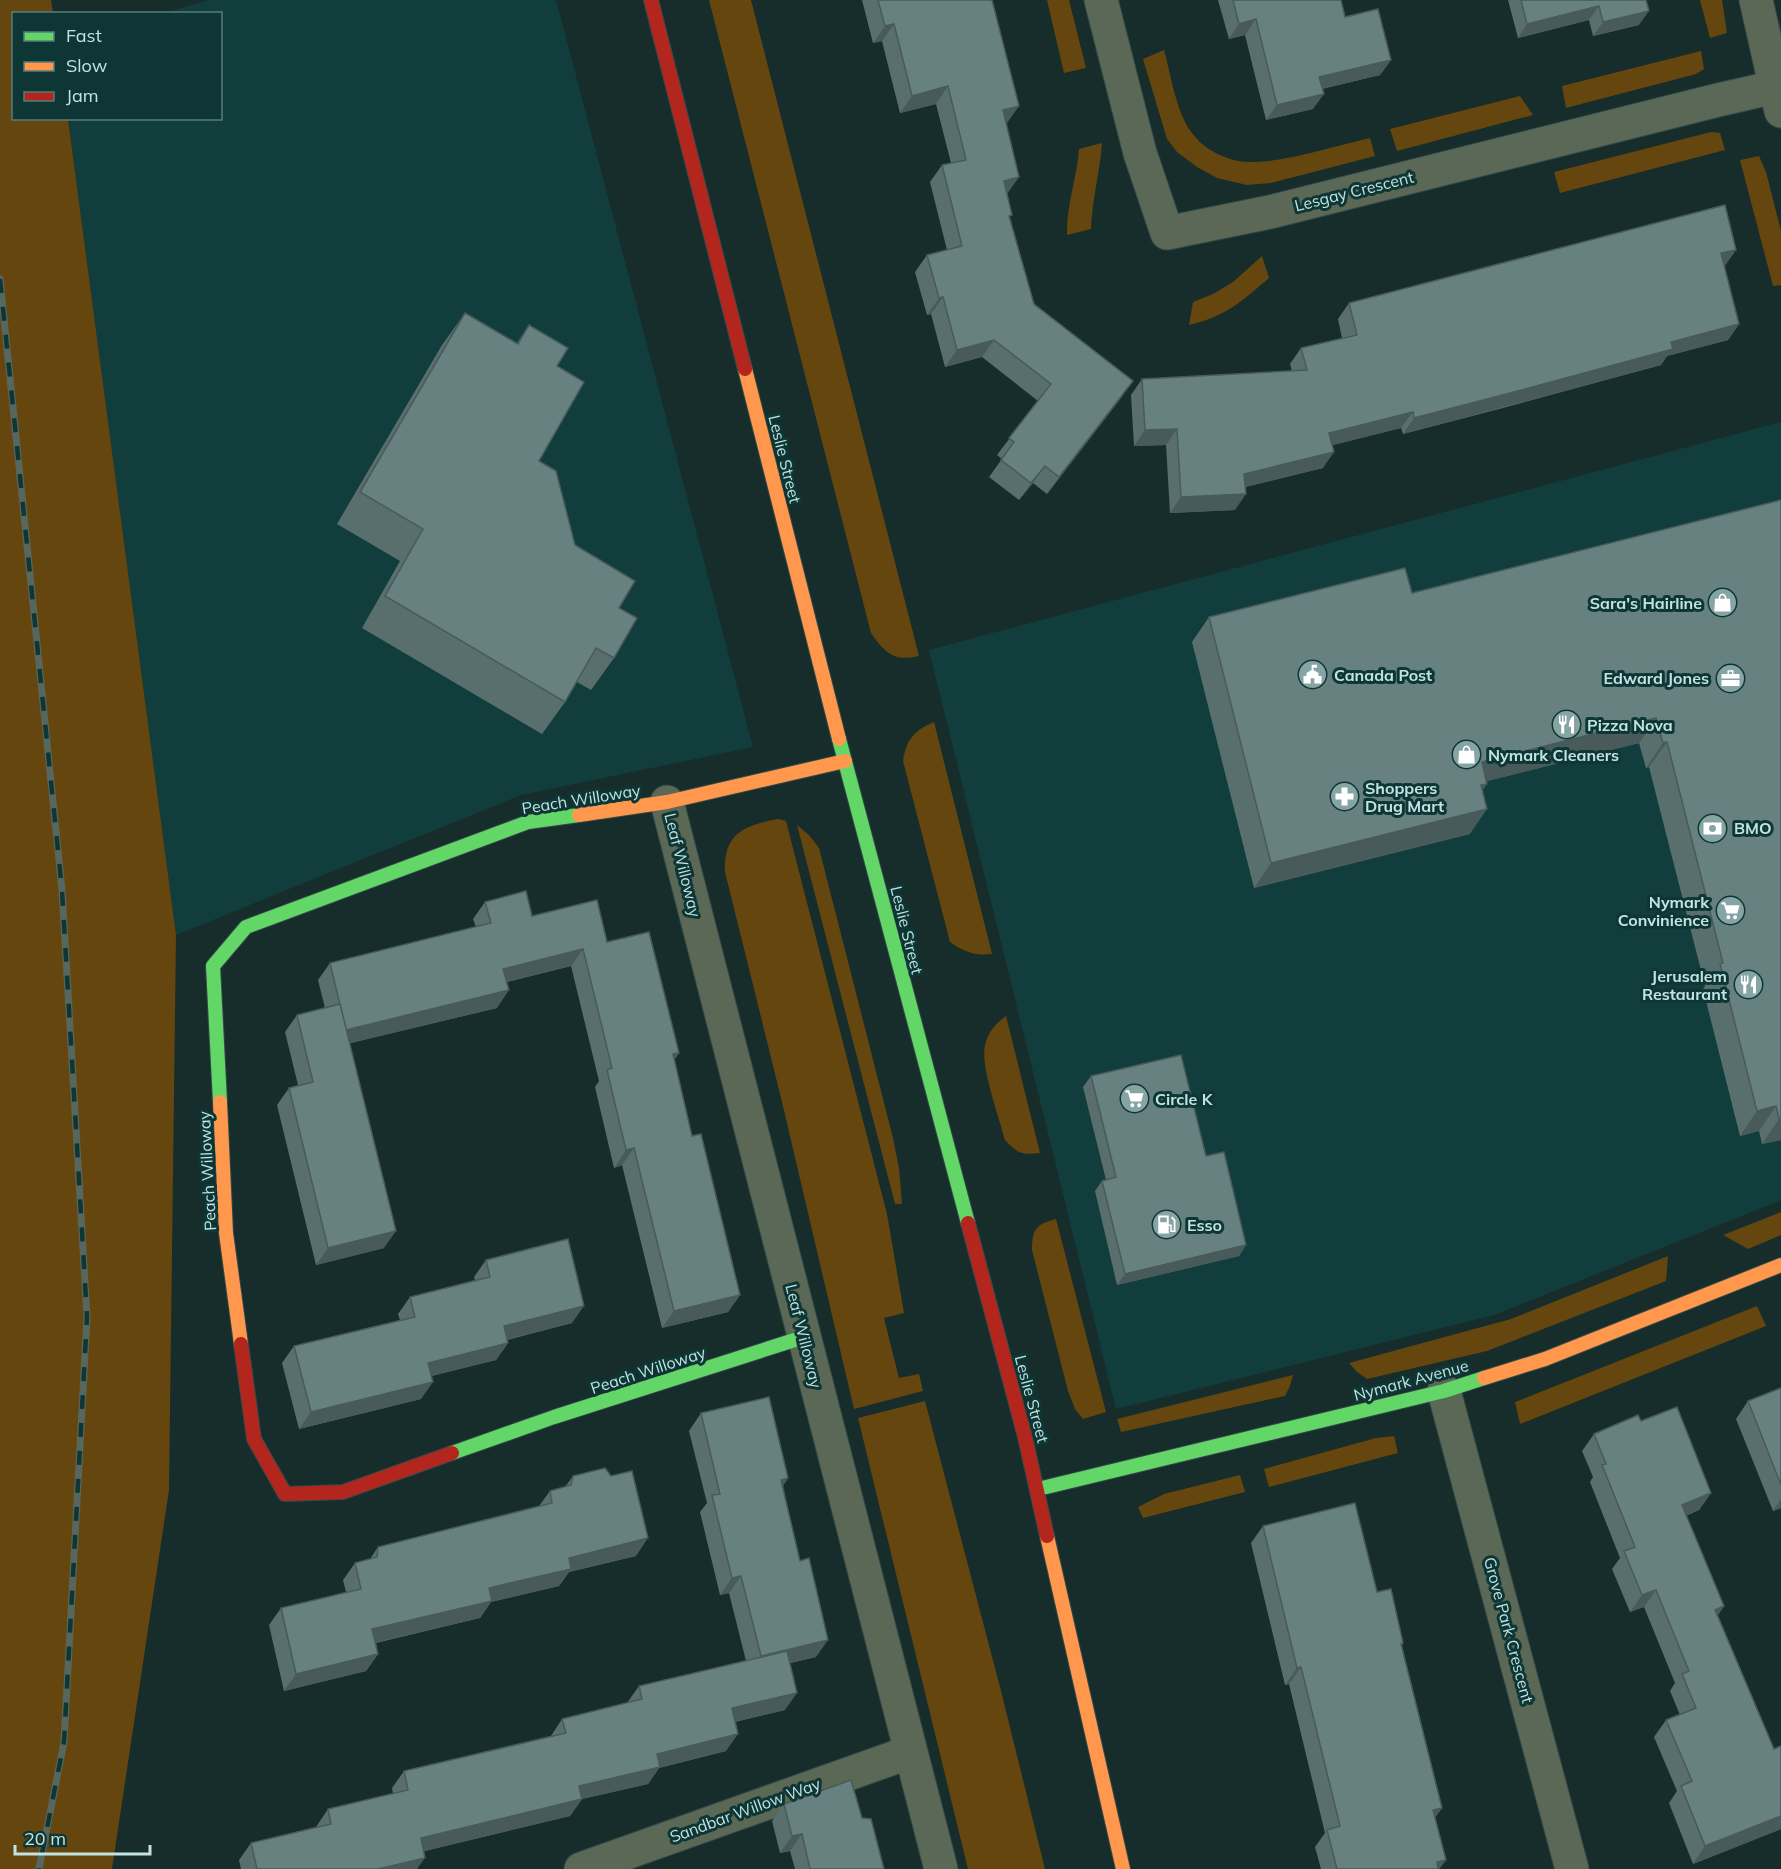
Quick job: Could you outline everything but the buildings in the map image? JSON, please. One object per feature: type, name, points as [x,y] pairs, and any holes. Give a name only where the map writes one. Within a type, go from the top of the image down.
[{"type":"street","name":"Leslie Street","points":[[651,0],[845,761],[1038,1489],[1123,1869]]},
{"type":"street","name":"Lesgay Crescent","points":[[1101,0],[1140,153],[1167,233],[1778,99]]},
{"type":"street","points":[[1756,0],[1778,99]]},
{"type":"street","name":"Peach Willoway","points":[[804,1337],[554,1417],[343,1492],[285,1494],[254,1439],[226,1233],[213,966],[246,927],[528,822],[667,802],[845,761]]},
{"type":"street","name":"Leaf Willoway","points":[[667,802],[941,1869]]},
{"type":"street","name":"Nymark Avenue","points":[[1038,1489],[1444,1391],[1545,1359],[1781,1265]]},
{"type":"street","name":"Grove Park Crescent","points":[[1444,1391],[1572,1869]]},
{"type":"street","name":"Sandbar Willow Way","points":[[581,1869],[910,1752]]},
{"type":"shaded area","points":[[0,0],[51,0],[53,12],[12,12],[12,120],[68,120],[176,935],[169,1490],[112,1869],[0,1869]]},
{"type":"shaded area","points":[[209,0],[556,0],[753,747],[521,795],[176,935],[68,120],[222,120],[222,12],[167,12]]},
{"type":"shaded area","points":[[709,0],[751,0],[919,656],[897,657],[886,651],[871,633]]},
{"type":"shaded area","points":[[1047,0],[1069,0],[1086,68],[1064,73]]},
{"type":"shaded area","points":[[1700,0],[1722,0],[1727,33],[1710,38]]},
{"type":"shaded area","points":[[1164,50],[1178,104],[1186,124],[1203,145],[1217,154],[1240,161],[1262,162],[1293,157],[1370,138],[1375,156],[1271,183],[1247,185],[1217,178],[1177,152],[1167,139],[1143,59]]},
{"type":"shaded area","points":[[1701,51],[1704,69],[1696,74],[1566,108],[1562,86]]},
{"type":"shaded area","points":[[1520,96],[1533,115],[1397,151],[1390,129]]},
{"type":"shaded area","points":[[1711,132],[1720,133],[1725,150],[1560,193],[1554,172]]},
{"type":"shaded area","points":[[1102,143],[1091,229],[1067,235],[1068,213],[1079,149]]},
{"type":"shaded area","points":[[1759,156],[1766,172],[1781,231],[1781,285],[1773,286],[1740,160]]},
{"type":"shaded area","points":[[1262,256],[1269,278],[1223,313],[1189,325],[1193,302],[1233,282]]},
{"type":"shaded area","points":[[1781,422],[1781,1200],[1494,1315],[1116,1409],[929,650]]},
{"type":"shaded area","points":[[934,722],[992,954],[970,952],[950,942],[903,761],[906,747],[912,737],[916,732]]},
{"type":"shaded area","points":[[778,819],[786,821],[887,1214],[904,1313],[884,1318],[899,1378],[919,1374],[923,1391],[854,1409],[725,872],[728,849],[738,834],[755,824]]},
{"type":"shaded area","points":[[797,825],[819,848],[893,1138],[899,1168],[902,1204],[895,1204]]},
{"type":"shaded area","points":[[1006,1016],[1040,1153],[1021,1152],[1005,1140],[991,1092],[985,1065],[985,1045],[993,1028]]},
{"type":"shaded area","points":[[1781,1212],[1781,1235],[1748,1249],[1723,1235]]},
{"type":"shaded area","points":[[1056,1219],[1106,1412],[1083,1419],[1075,1409],[1068,1391],[1032,1250],[1036,1229]]},
{"type":"shaded area","points":[[1668,1256],[1666,1281],[1487,1351],[1367,1379],[1349,1363],[1511,1319]]},
{"type":"shaded area","points":[[1757,1306],[1766,1326],[1520,1424],[1515,1402]]},
{"type":"shaded area","points":[[1293,1375],[1285,1396],[1121,1432],[1117,1419]]},
{"type":"shaded area","points":[[925,1401],[1045,1869],[968,1869],[858,1418]]},
{"type":"shaded area","points":[[1394,1436],[1398,1453],[1269,1487],[1264,1469],[1376,1438]]},
{"type":"shaded area","points":[[1240,1475],[1245,1492],[1143,1518],[1138,1507],[1164,1494]]},
{"type":"railway","points":[[0,279],[62,890],[87,1317],[64,1742],[39,1869]]},
{"type":"traffic: fast","points":[[839,739],[968,1223]]},
{"type":"traffic: fast","points":[[220,1102],[213,966],[246,927],[528,822],[579,815]]},
{"type":"traffic: fast","points":[[452,1453],[554,1417],[804,1337]]},
{"type":"traffic: fast","points":[[1038,1489],[1444,1391],[1484,1378]]},
{"type":"traffic: slow","points":[[745,369],[839,739]]},
{"type":"traffic: slow","points":[[579,815],[667,802],[845,761]]},
{"type":"traffic: slow","points":[[220,1102],[226,1233],[241,1344]]},
{"type":"traffic: slow","points":[[1484,1378],[1545,1359],[1781,1265]]},
{"type":"traffic: slow","points":[[1047,1536],[1123,1869]]},
{"type":"traffic: jam","points":[[651,0],[745,369]]},
{"type":"traffic: jam","points":[[968,1223],[1025,1437],[1047,1536]]},
{"type":"traffic: jam","points":[[241,1344],[254,1439],[285,1494],[343,1492],[452,1453]]},
{"type":"place","name":"Sara's Hairline","points":[[1723,603]]},
{"type":"place","name":"Canada Post","points":[[1313,675]]},
{"type":"place","name":"Edward Jones","points":[[1730,678]]},
{"type":"place","name":"Pizza Nova","points":[[1566,725]]},
{"type":"place","name":"Nymark Cleaners","points":[[1467,755]]},
{"type":"place","name":"Shoppers Drug Mart","points":[[1344,797]]},
{"type":"place","name":"BMO","points":[[1713,828]]},
{"type":"place","name":"Nymark Convinience","points":[[1730,911]]},
{"type":"place","name":"Jerusalem Restaurant","points":[[1748,985]]},
{"type":"place","name":"Circle K","points":[[1134,1099]]},
{"type":"place","name":"Esso","points":[[1166,1225]]}]
